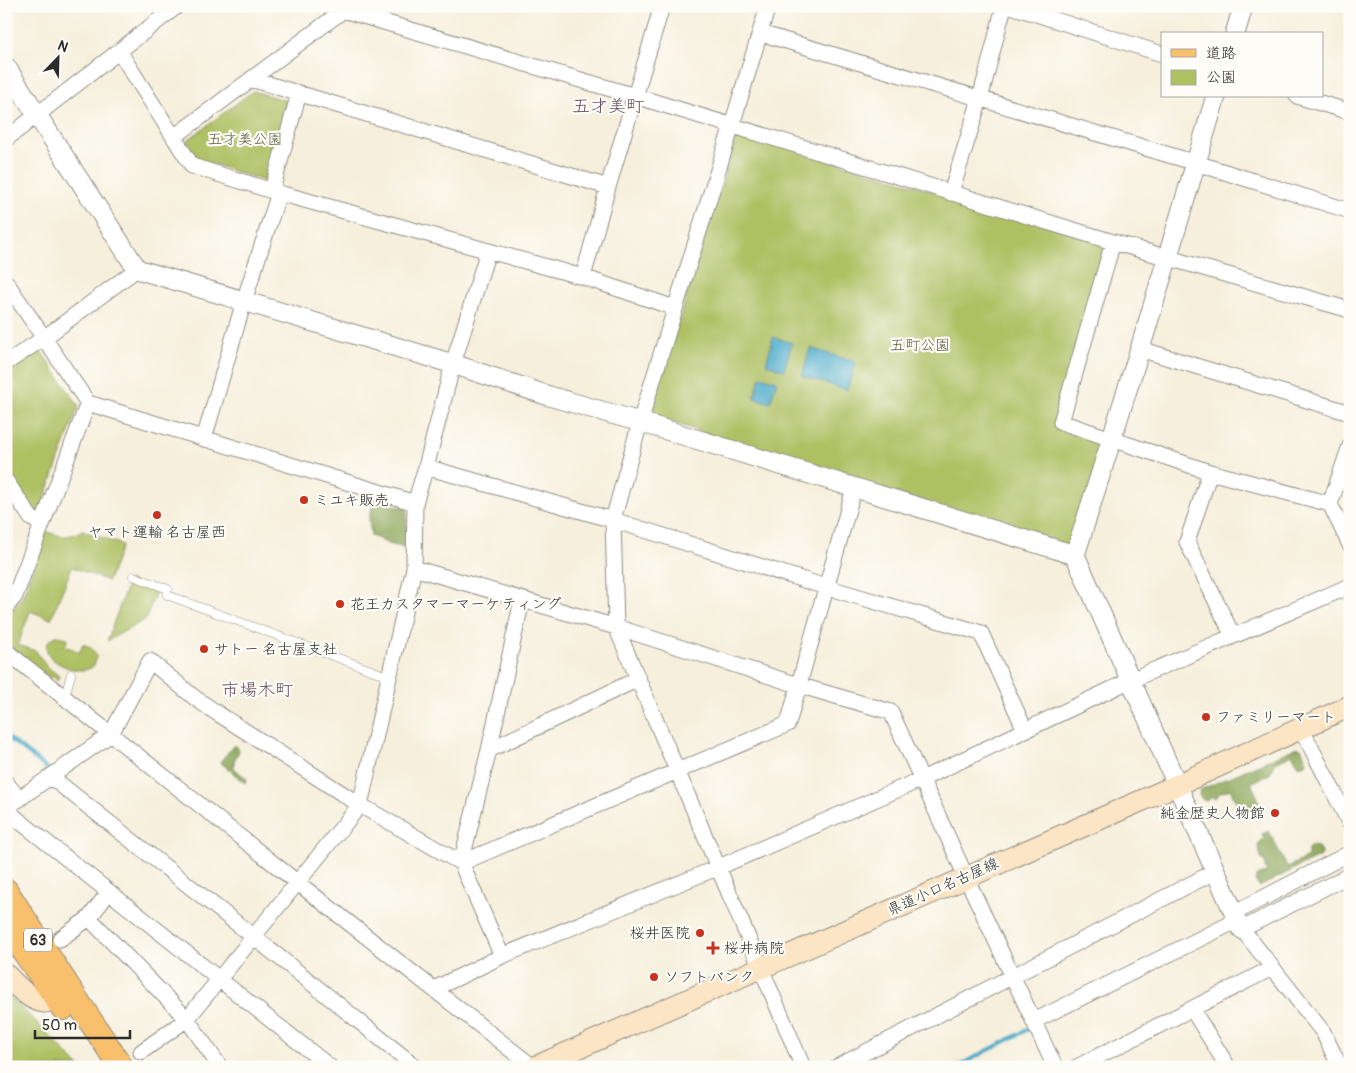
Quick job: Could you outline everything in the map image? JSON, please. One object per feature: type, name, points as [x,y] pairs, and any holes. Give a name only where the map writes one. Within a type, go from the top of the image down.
[{"type":"main road","name":"県道小口名古屋線","points":[[534,1067],[1177,785],[1350,706]]},
{"type":"main road","name":"63","points":[[6,891],[121,1067]]},
{"type":"main road","name":"63","points":[[6,924],[102,1067]]},
{"type":"main road","points":[[6,975],[22,991],[34,999],[46,1002],[56,998]]},
{"type":"street","points":[[6,139],[177,6]]},
{"type":"street","points":[[583,277],[662,6]]},
{"type":"street","points":[[768,6],[640,422],[613,520],[616,627],[803,1067]]},
{"type":"street","points":[[951,193],[980,99],[1004,6]]},
{"type":"street","points":[[1011,6],[1161,54]]},
{"type":"street","points":[[1236,32],[1243,6]]},
{"type":"street","points":[[174,137],[343,8],[1113,242],[1350,310]]},
{"type":"street","points":[[760,33],[1350,211]]},
{"type":"street","points":[[119,52],[192,166],[275,192],[583,277],[675,308]]},
{"type":"street","points":[[6,68],[137,269],[1075,555]]},
{"type":"street","points":[[251,79],[608,187]]},
{"type":"street","points":[[204,438],[275,192],[299,94]]},
{"type":"street","points":[[1215,98],[1168,258],[1075,555],[1238,921],[1272,968],[1323,1032],[1340,1067]]},
{"type":"street","points":[[1304,98],[1350,112]]},
{"type":"street","points":[[1113,242],[1061,422],[1210,472],[1330,504]]},
{"type":"street","points":[[141,1052],[187,1019],[360,805],[414,568],[415,503],[453,364],[488,251]]},
{"type":"street","points":[[6,363],[44,338],[137,269]]},
{"type":"street","points":[[6,282],[88,403],[415,503]]},
{"type":"street","points":[[1140,349],[1350,413]]},
{"type":"street","points":[[6,607],[15,596],[88,403]]},
{"type":"street","points":[[1350,446],[1330,504],[1350,545]]},
{"type":"street","points":[[426,466],[613,520],[826,588],[981,633],[1025,730]]},
{"type":"street","points":[[1210,472],[1187,542],[1233,636]]},
{"type":"street","points":[[6,481],[31,518],[42,525]]},
{"type":"street","points":[[462,863],[788,724],[854,488]]},
{"type":"street","points":[[414,568],[616,627],[798,685],[891,712],[1055,1067]]},
{"type":"street","points":[[434,989],[502,956],[719,867],[922,779],[1131,680],[1350,586]]},
{"type":"street","points":[[502,956],[462,863],[522,600]]},
{"type":"street","points":[[6,651],[534,1067]]},
{"type":"street","points":[[330,1067],[16,819],[6,808],[111,734],[150,661],[195,698],[217,713],[360,805],[462,863]]},
{"type":"street","points":[[489,750],[638,679]]},
{"type":"street","points":[[1301,728],[1350,824]]},
{"type":"street","points":[[51,778],[254,936],[416,1067]]},
{"type":"street","points":[[6,783],[20,799]]},
{"type":"street","points":[[1238,921],[1350,853]]},
{"type":"street","points":[[837,1067],[1216,871]]},
{"type":"street","points":[[1034,1021],[1238,921],[1350,875]]},
{"type":"street","points":[[60,939],[89,918],[110,892]]},
{"type":"street","points":[[89,918],[187,1019],[220,1067]]},
{"type":"street","points":[[1077,1067],[1272,968]]},
{"type":"street","points":[[1192,1008],[1228,1067]]},
{"type":"lane","points":[[133,576],[167,592],[390,677]]},
{"type":"lane","points":[[65,697],[71,674]]},
{"type":"green space","name":"五才美公園","points":[[253,91],[291,102],[267,182],[197,159],[185,142]]},
{"type":"green space","name":"五町公園","points":[[738,132],[1109,244],[1058,424],[1103,443],[1075,540],[1062,547],[649,415]]},
{"type":"green space","points":[[40,350],[79,406],[40,511],[36,512],[33,511],[6,470],[6,371]]},
{"type":"green space","points":[[374,500],[407,508],[406,548],[388,544],[371,535],[369,520]]},
{"type":"green space","points":[[82,530],[122,545],[108,581],[72,567],[51,619],[30,611],[18,645],[36,651],[46,666],[59,676],[57,680],[53,677],[50,678],[6,643],[6,617],[22,597],[46,531],[56,535],[68,536]]},
{"type":"green space","points":[[129,580],[156,591],[146,619],[107,641]]},
{"type":"green space","points":[[56,636],[68,638],[65,646],[80,652],[83,644],[91,648],[96,655],[96,661],[93,666],[88,669],[77,670],[53,660],[47,651],[47,644]]},
{"type":"green space","points":[[234,745],[239,751],[234,761],[234,768],[247,779],[245,783],[220,762]]},
{"type":"green space","points":[[1298,747],[1301,748],[1307,761],[1306,764],[1299,766],[1292,754],[1274,763],[1270,774],[1251,783],[1260,803],[1250,807],[1238,806],[1230,789],[1219,793],[1214,799],[1212,797],[1207,801],[1203,800],[1199,795],[1202,789]]},
{"type":"green space","points":[[1269,831],[1287,867],[1308,857],[1308,849],[1312,845],[1318,847],[1322,855],[1259,887],[1255,880],[1257,876],[1267,872],[1258,846],[1264,838],[1262,834]]},
{"type":"green space","points":[[6,992],[80,1067],[6,1067]]},
{"type":"water","points":[[773,337],[792,343],[784,370],[766,364]]},
{"type":"water","points":[[810,348],[856,362],[847,390],[802,376]]},
{"type":"water","points":[[761,376],[777,381],[770,403],[754,398]]},
{"type":"waterway","points":[[6,736],[49,770]]},
{"type":"waterway","points":[[956,1067],[1031,1028]]},
{"type":"place","name":"ミユキ販売","points":[[304,500]]},
{"type":"place","name":"ヤマト運輸 名古屋西","points":[[157,515]]},
{"type":"place","name":"花王カスタマーマーケティング","points":[[340,604]]},
{"type":"place","name":"サトー 名古屋支社","points":[[204,649]]},
{"type":"place","name":"ファミリーマート","points":[[1206,717]]},
{"type":"place","name":"純金歴史人物館","points":[[1275,813]]},
{"type":"place","name":"桜井医院","points":[[700,933]]},
{"type":"place","name":"桜井病院","points":[[713,948]]},
{"type":"place","name":"ソフトバンク","points":[[654,977]]},
{"type":"district","name":"五才美町","points":[[608,106]]},
{"type":"district","name":"市場木町","points":[[257,690]]}]
